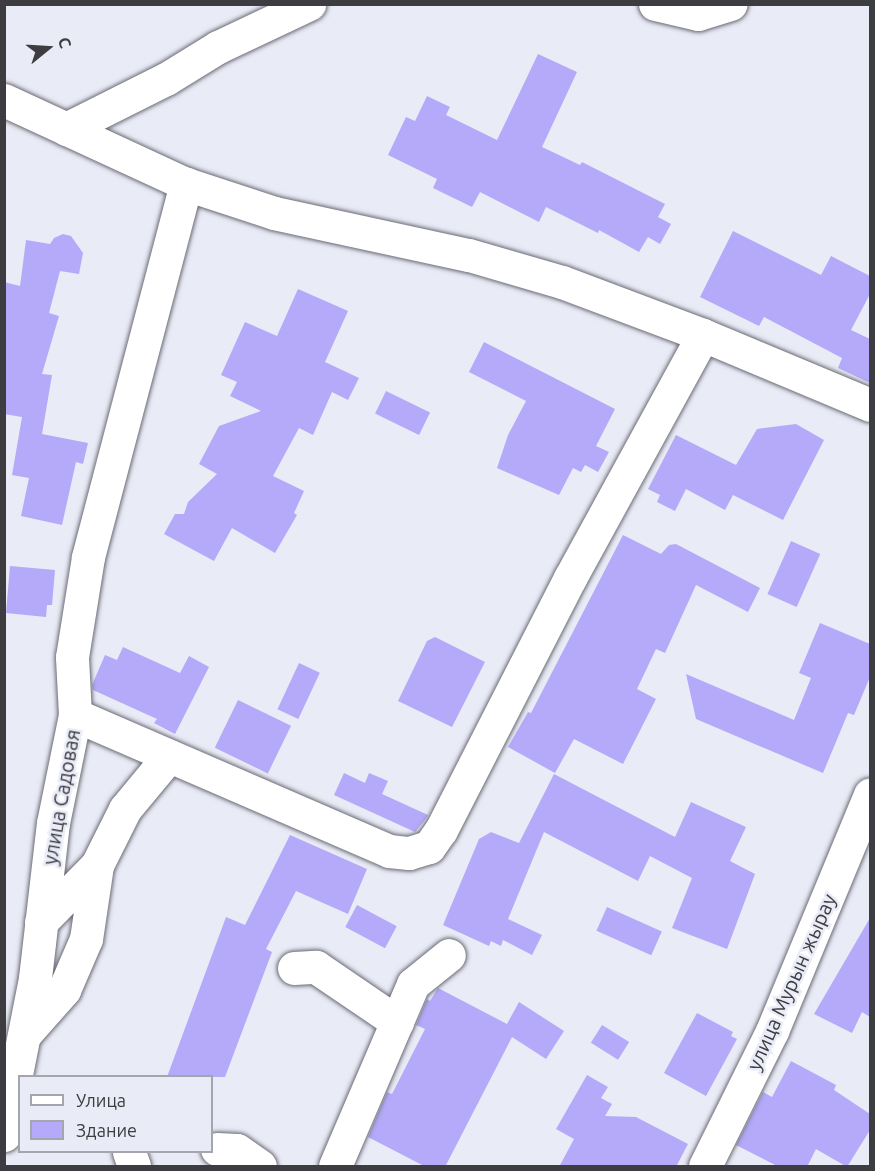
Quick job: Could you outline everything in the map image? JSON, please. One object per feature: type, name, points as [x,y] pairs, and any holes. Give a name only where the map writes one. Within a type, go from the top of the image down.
[{"type":"street","points":[[66,129],[166,79],[218,47],[309,4]]},
{"type":"street","points":[[656,4],[698,14],[730,4]]},
{"type":"street","points":[[4,100],[186,184],[274,213],[469,255],[562,282],[703,335],[870,405]]},
{"type":"street","points":[[75,715],[72,657],[88,557],[186,184]]},
{"type":"street","name":"улица Садовая","points":[[4,1135],[24,1035],[53,823],[75,715],[389,851],[409,853],[429,847],[441,830],[570,578],[703,335]]},
{"type":"street","points":[[41,922],[97,865],[125,809],[169,756]]},
{"type":"street","name":"улица Мурын жырау","points":[[705,1167],[772,1031],[870,794]]},
{"type":"street","points":[[24,1035],[64,990],[86,939],[97,865]]},
{"type":"street","points":[[335,1167],[413,984],[449,955]]},
{"type":"street","points":[[294,968],[316,967],[397,1022]]},
{"type":"street","points":[[218,1149],[237,1150],[260,1167]]},
{"type":"building","points":[[538,54],[577,72],[542,147],[580,165],[582,162],[665,204],[658,217],[671,224],[660,244],[648,237],[639,252],[599,230],[598,233],[546,207],[539,222],[480,192],[472,207],[433,188],[437,179],[388,155],[406,117],[415,121],[427,96],[450,107],[446,115],[497,140]]},
{"type":"building","points":[[733,231],[821,275],[831,256],[870,276],[870,294],[851,330],[870,339],[870,383],[838,368],[842,358],[764,317],[759,326],[700,297]]},
{"type":"building","points":[[63,234],[71,236],[83,253],[79,274],[60,271],[49,313],[59,316],[42,374],[52,375],[42,434],[88,443],[83,464],[76,462],[62,525],[21,516],[29,478],[12,475],[22,417],[4,414],[4,282],[20,286],[26,240],[50,244],[54,238]]},
{"type":"building","points":[[298,289],[348,311],[325,362],[359,378],[348,400],[332,392],[313,435],[299,428],[273,476],[304,491],[294,513],[297,515],[275,553],[232,528],[214,561],[164,534],[175,514],[184,514],[188,502],[217,474],[199,464],[219,426],[261,411],[230,396],[237,382],[221,375],[245,322],[277,336]]},
{"type":"building","points":[[484,342],[615,409],[596,446],[609,452],[598,472],[585,465],[581,472],[573,468],[559,495],[497,468],[508,435],[526,401],[469,372]]},
{"type":"building","points":[[386,391],[430,412],[419,435],[375,413]]},
{"type":"building","points":[[796,424],[824,440],[783,520],[733,495],[725,510],[686,489],[675,511],[657,502],[660,495],[648,489],[676,435],[736,465],[757,429]]},
{"type":"building","points":[[623,535],[661,554],[669,545],[676,544],[760,588],[748,612],[696,585],[665,653],[656,649],[637,689],[656,699],[623,764],[574,739],[555,773],[508,747],[528,712],[531,713]]},
{"type":"building","points":[[791,541],[820,554],[797,607],[767,594]]},
{"type":"building","points":[[10,566],[55,570],[52,605],[47,605],[46,617],[6,613]]},
{"type":"building","points":[[820,623],[870,644],[870,677],[854,715],[848,713],[823,773],[696,719],[686,674],[794,720],[811,678],[799,673]]},
{"type":"building","points":[[435,637],[485,662],[452,727],[398,701],[427,641]]},
{"type":"building","points":[[123,647],[180,673],[189,656],[209,667],[175,734],[154,723],[157,719],[93,690],[92,685],[105,655],[117,660]]},
{"type":"building","points":[[299,663],[320,673],[298,719],[277,709]]},
{"type":"building","points":[[238,700],[291,726],[268,773],[215,748]]},
{"type":"building","points":[[344,773],[365,783],[369,773],[388,781],[382,794],[428,815],[415,832],[334,795]]},
{"type":"building","points":[[554,774],[675,837],[691,802],[746,827],[730,861],[755,874],[727,949],[672,928],[692,878],[650,856],[638,881],[544,832],[508,919],[542,935],[532,955],[503,940],[501,946],[491,941],[489,946],[443,925],[479,839],[491,832],[519,843]]},
{"type":"building","points":[[290,835],[367,869],[348,914],[296,891],[266,949],[272,952],[225,1077],[168,1075],[226,917],[245,925]]},
{"type":"building","points":[[357,905],[397,926],[385,948],[345,927]]},
{"type":"building","points":[[607,907],[662,931],[651,955],[596,931]]},
{"type":"building","points":[[870,918],[870,1017],[862,1012],[852,1033],[814,1014]]},
{"type":"building","points":[[438,988],[507,1024],[519,1002],[564,1031],[546,1059],[512,1037],[445,1167],[426,1167],[368,1137],[387,1092],[392,1094],[425,1029],[416,1025],[427,999],[430,1001]]},
{"type":"building","points":[[697,1013],[733,1032],[731,1036],[737,1039],[706,1096],[664,1073]]},
{"type":"building","points":[[602,1025],[629,1042],[618,1060],[591,1043]]},
{"type":"building","points":[[791,1061],[836,1085],[834,1090],[870,1114],[870,1130],[847,1167],[816,1149],[807,1167],[779,1167],[736,1145],[763,1092],[772,1097]]},
{"type":"building","points":[[587,1075],[608,1087],[601,1098],[612,1104],[605,1116],[636,1117],[688,1144],[676,1167],[559,1167],[574,1139],[556,1129]]}]
